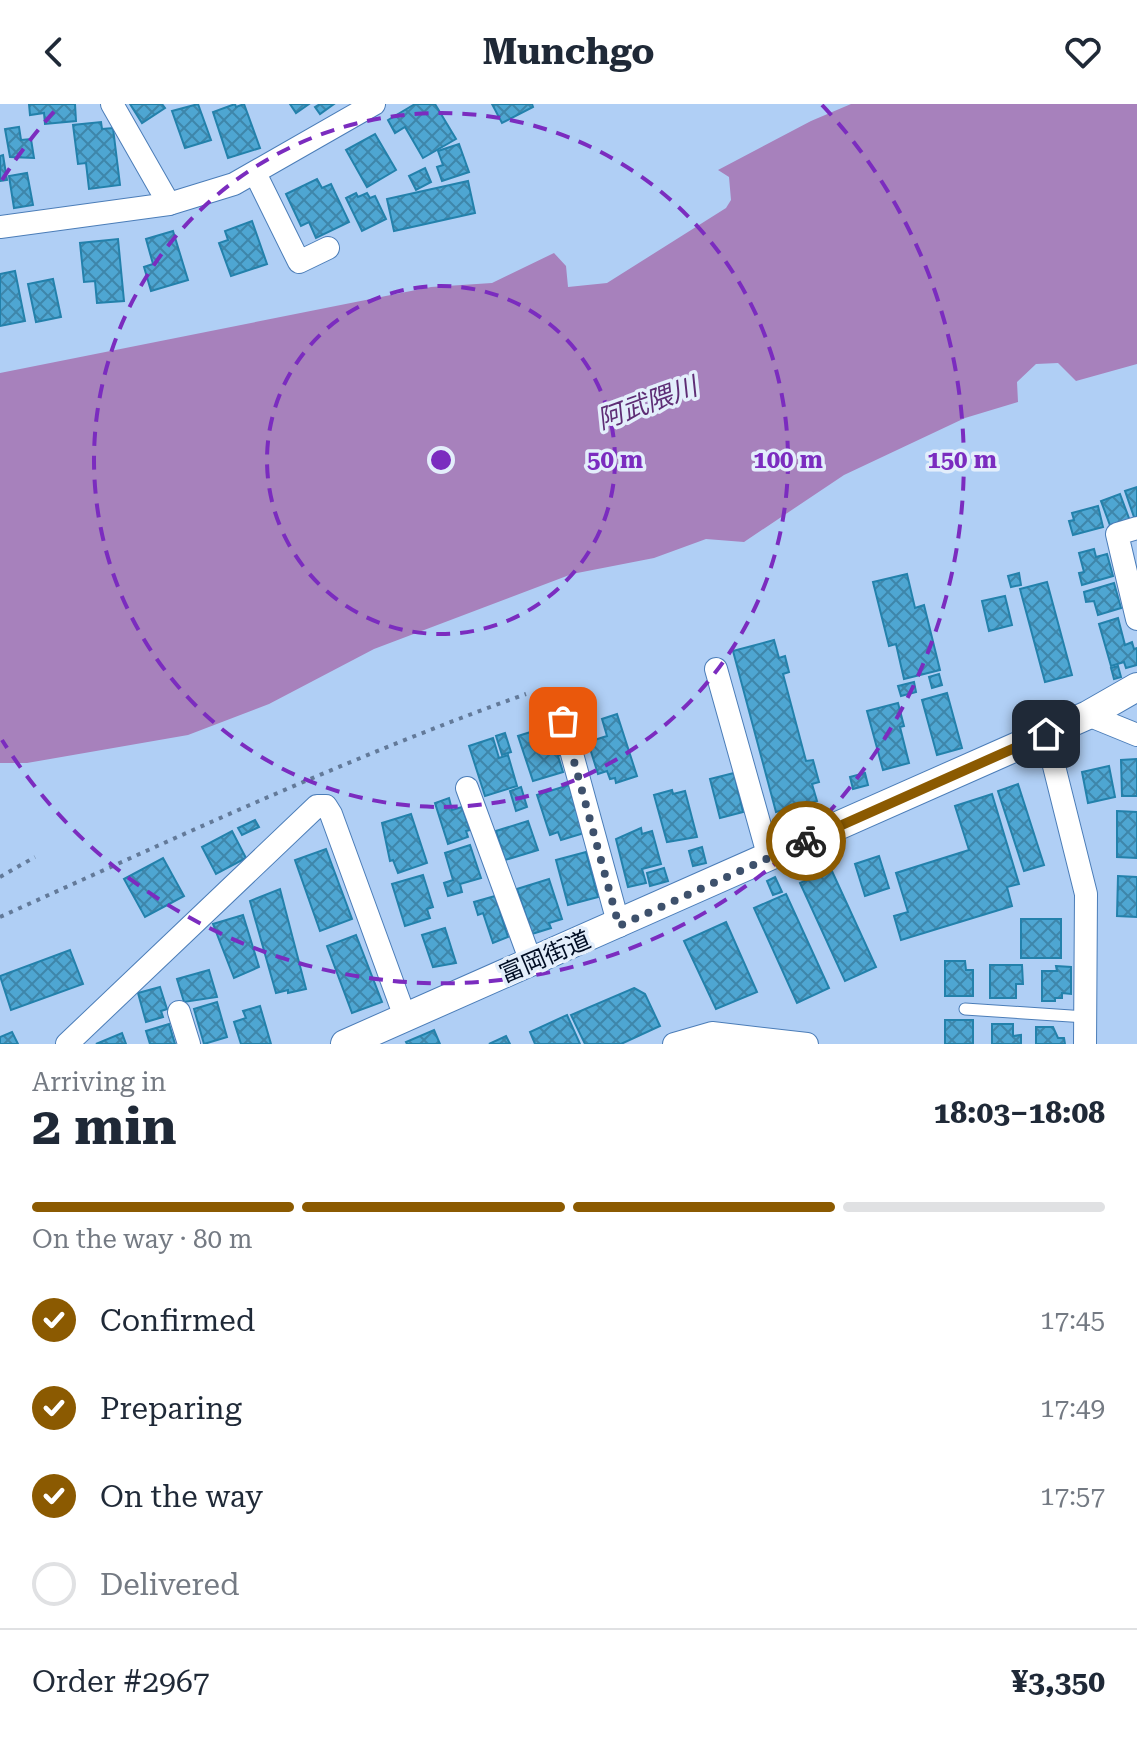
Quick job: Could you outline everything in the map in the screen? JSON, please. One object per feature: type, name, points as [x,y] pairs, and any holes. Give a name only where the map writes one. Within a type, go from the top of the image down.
[{"type":"street","points":[[112,104],[169,204]]},
{"type":"street","points":[[0,227],[169,204],[234,184],[374,104]]},
{"type":"street","points":[[255,173],[299,262],[328,248]]},
{"type":"street","points":[[1137,528],[1117,534],[1137,619]]},
{"type":"street","points":[[716,669],[769,858]]},
{"type":"street","name":"富岡街道","points":[[345,1044],[619,926],[1046,734],[1137,687]]},
{"type":"street","points":[[1088,715],[1137,735]]},
{"type":"street","points":[[563,721],[619,926]]},
{"type":"street","points":[[1046,734],[1086,894],[1085,1044]]},
{"type":"street","points":[[467,788],[531,962]]},
{"type":"street","points":[[67,1044],[317,806],[326,806],[331,814],[405,1017]]},
{"type":"street","points":[[179,1012],[189,1044]]},
{"type":"street","points":[[674,1044],[712,1033],[807,1044]]},
{"type":"lane","points":[[965,1009],[1086,1017]]},
{"type":"path","points":[[0,917],[137,853],[458,718],[526,694]]},
{"type":"path","points":[[0,877],[35,857]]},
{"type":"water","name":"阿武隈川","points":[[851,104],[1137,104],[1137,364],[1076,381],[1058,363],[1036,364],[1017,382],[1018,402],[965,418],[844,475],[744,542],[706,539],[654,558],[572,574],[374,649],[269,704],[188,735],[27,763],[0,763],[0,373],[431,287],[492,283],[554,253],[566,266],[568,287],[607,283],[726,208],[731,200],[729,177],[718,170],[811,121]]},
{"type":"building","points":[[29,104],[75,104],[76,121],[45,124],[44,113],[30,115]]},
{"type":"building","points":[[130,104],[162,104],[165,108],[142,123]]},
{"type":"building","points":[[198,104],[211,140],[185,148],[172,111]]},
{"type":"building","points":[[235,104],[236,107],[244,104],[260,148],[228,158],[213,112]]},
{"type":"building","points":[[290,104],[309,104],[296,113]]},
{"type":"building","points":[[334,104],[320,114],[315,107]]},
{"type":"building","points":[[415,104],[435,104],[456,139],[423,158],[405,127],[395,133],[388,120]]},
{"type":"building","points":[[492,104],[532,104],[533,107],[502,123]]},
{"type":"building","points":[[101,122],[102,129],[113,128],[120,185],[89,189],[86,163],[78,164],[73,125]]},
{"type":"building","points":[[19,127],[21,140],[31,139],[34,158],[10,157],[5,129]]},
{"type":"building","points":[[375,134],[396,170],[367,187],[346,150]]},
{"type":"building","points":[[459,144],[469,172],[442,181],[437,167],[443,165],[438,151]]},
{"type":"building","points":[[3,155],[7,180],[0,181],[0,156]]},
{"type":"building","points":[[425,168],[431,182],[416,190],[409,176]]},
{"type":"building","points":[[27,173],[33,205],[14,208],[9,176]]},
{"type":"building","points":[[317,179],[322,188],[331,184],[349,222],[316,238],[309,222],[301,226],[286,194]]},
{"type":"building","points":[[468,181],[475,213],[394,231],[387,199]]},
{"type":"building","points":[[356,193],[358,197],[367,193],[370,198],[375,196],[386,219],[362,231],[346,198]]},
{"type":"building","points":[[252,221],[267,264],[231,276],[219,243],[228,240],[225,231]]},
{"type":"building","points":[[173,231],[188,280],[151,291],[144,267],[153,264],[146,239]]},
{"type":"building","points":[[118,239],[124,301],[97,303],[95,281],[84,282],[80,243]]},
{"type":"building","points":[[15,271],[25,321],[0,326],[0,274]]},
{"type":"building","points":[[53,279],[61,317],[36,322],[28,284]]},
{"type":"building","points":[[1137,487],[1137,517],[1134,517],[1125,491]]},
{"type":"building","points":[[1120,494],[1130,521],[1111,528],[1101,501]]},
{"type":"building","points":[[1098,506],[1103,527],[1073,535],[1069,521],[1074,520],[1072,513]]},
{"type":"building","points":[[1094,549],[1096,557],[1107,554],[1113,576],[1082,585],[1079,573],[1084,572],[1079,553]]},
{"type":"building","points":[[1019,573],[1021,585],[1011,587],[1008,576]]},
{"type":"building","points":[[907,574],[915,608],[924,605],[940,670],[904,679],[896,644],[889,646],[873,582]]},
{"type":"building","points":[[1047,582],[1072,675],[1045,682],[1020,589]]},
{"type":"building","points":[[1114,583],[1121,608],[1098,615],[1094,601],[1086,602],[1084,592]]},
{"type":"building","points":[[1005,596],[1012,625],[989,631],[982,601]]},
{"type":"building","points":[[1118,618],[1125,645],[1132,642],[1134,649],[1137,648],[1137,665],[1126,668],[1124,662],[1111,666],[1099,624]]},
{"type":"building","points":[[774,640],[779,658],[785,656],[789,672],[783,674],[806,761],[813,760],[819,782],[812,784],[817,801],[776,812],[733,651]]},
{"type":"building","points":[[1118,666],[1121,677],[1114,679],[1111,668]]},
{"type":"building","points":[[939,674],[942,685],[932,688],[929,677]]},
{"type":"building","points":[[914,682],[916,692],[901,696],[898,686]]},
{"type":"building","points":[[947,693],[962,748],[937,755],[922,700]]},
{"type":"building","points":[[898,703],[909,763],[883,770],[867,711]]},
{"type":"building","points":[[617,714],[637,776],[616,783],[607,771],[598,774],[588,742],[607,736],[602,719]]},
{"type":"building","points":[[553,725],[562,754],[558,756],[563,772],[533,781],[518,736]]},
{"type":"building","points":[[505,733],[511,752],[502,755],[496,736]]},
{"type":"building","points":[[493,738],[499,758],[508,755],[517,786],[485,796],[469,746]]},
{"type":"building","points":[[1137,759],[1137,796],[1122,796],[1121,760]]},
{"type":"building","points":[[1109,766],[1115,797],[1088,803],[1082,772]]},
{"type":"building","points":[[734,773],[743,812],[720,818],[710,779]]},
{"type":"building","points":[[865,773],[868,785],[853,789],[850,777]]},
{"type":"building","points":[[1018,784],[1044,865],[1024,871],[998,791]]},
{"type":"building","points":[[569,785],[584,833],[561,840],[558,832],[550,835],[537,795]]},
{"type":"building","points":[[521,787],[527,807],[516,811],[510,791]]},
{"type":"building","points":[[672,790],[673,794],[685,791],[697,837],[667,842],[654,795]]},
{"type":"building","points":[[992,794],[1019,884],[1007,887],[1012,906],[901,940],[894,916],[908,912],[896,873],[969,850],[955,806]]},
{"type":"building","points":[[449,798],[452,810],[462,807],[470,830],[466,831],[468,837],[448,844],[435,803]]},
{"type":"building","points":[[1117,811],[1137,812],[1137,858],[1117,857]]},
{"type":"building","points":[[411,814],[427,863],[398,873],[393,860],[390,861],[382,823]]},
{"type":"building","points":[[255,820],[259,827],[242,835],[238,828]]},
{"type":"building","points":[[528,821],[538,850],[505,860],[496,831]]},
{"type":"building","points":[[641,828],[642,834],[652,831],[661,864],[642,869],[646,883],[628,887],[616,839]]},
{"type":"building","points":[[232,831],[246,858],[216,874],[202,847]]},
{"type":"building","points":[[470,845],[481,878],[460,884],[462,892],[448,896],[444,883],[453,880],[445,853]]},
{"type":"building","points":[[702,847],[706,863],[693,866],[689,851]]},
{"type":"building","points":[[326,849],[352,919],[320,931],[295,860]]},
{"type":"building","points":[[586,852],[598,897],[568,905],[556,860]]},
{"type":"building","points":[[879,856],[889,888],[865,896],[855,864]]},
{"type":"building","points":[[163,858],[184,896],[145,917],[124,879]]},
{"type":"building","points":[[664,868],[668,881],[650,886],[647,873]]},
{"type":"building","points":[[831,869],[876,967],[845,981],[800,883]]},
{"type":"building","points":[[423,875],[433,907],[427,909],[430,918],[405,926],[392,884]]},
{"type":"building","points":[[1118,876],[1137,877],[1137,917],[1117,916]]},
{"type":"building","points":[[775,877],[782,892],[773,895],[767,881]]},
{"type":"building","points":[[549,879],[562,919],[549,923],[551,928],[532,934],[517,889]]},
{"type":"building","points":[[280,889],[306,989],[288,993],[288,990],[276,993],[250,901]]},
{"type":"building","points":[[786,894],[829,988],[797,1003],[754,908]]},
{"type":"building","points":[[495,896],[508,937],[493,943],[483,913],[478,915],[474,902]]},
{"type":"building","points":[[243,915],[259,967],[234,978],[213,924]]},
{"type":"building","points":[[1021,919],[1061,919],[1061,958],[1021,958]]},
{"type":"building","points":[[726,922],[757,992],[716,1009],[684,941]]},
{"type":"building","points":[[445,928],[456,963],[433,967],[422,935]]},
{"type":"building","points":[[356,935],[382,1002],[352,1013],[327,946]]},
{"type":"building","points":[[70,950],[83,984],[11,1010],[0,976]]},
{"type":"building","points":[[945,961],[965,961],[966,970],[973,970],[973,996],[945,996]]},
{"type":"building","points":[[990,965],[1022,965],[1023,984],[1016,984],[1016,998],[990,998]]},
{"type":"building","points":[[1056,966],[1071,967],[1071,994],[1062,993],[1062,998],[1055,998],[1055,1001],[1042,1001],[1042,971],[1057,971]]},
{"type":"building","points":[[209,970],[217,997],[184,1002],[177,979]]},
{"type":"building","points":[[160,987],[167,1009],[161,1011],[163,1017],[146,1022],[138,993]]},
{"type":"building","points":[[634,988],[645,994],[660,1026],[621,1044],[585,1044],[571,1015]]},
{"type":"building","points":[[217,1002],[227,1037],[204,1044],[194,1009]]},
{"type":"building","points":[[260,1006],[271,1044],[241,1044],[234,1022],[246,1018],[243,1011]]},
{"type":"building","points":[[567,1015],[580,1044],[535,1044],[530,1032]]},
{"type":"building","points":[[945,1020],[973,1020],[973,1044],[945,1044]]},
{"type":"building","points":[[169,1024],[175,1044],[150,1044],[146,1031]]},
{"type":"building","points":[[992,1024],[1013,1024],[1013,1036],[1021,1035],[1021,1044],[992,1044]]},
{"type":"building","points":[[1036,1027],[1053,1027],[1058,1038],[1064,1038],[1065,1044],[1036,1044]]},
{"type":"building","points":[[434,1030],[440,1044],[406,1042]]},
{"type":"building","points":[[12,1032],[18,1044],[0,1044],[0,1037]]},
{"type":"building","points":[[122,1033],[126,1044],[96,1044]]},
{"type":"building","points":[[506,1036],[510,1044],[489,1044]]},
{"type":"way so far","points":[[563,721],[619,926],[806,841]]},
{"type":"route","points":[[806,841],[1046,734]]}]
